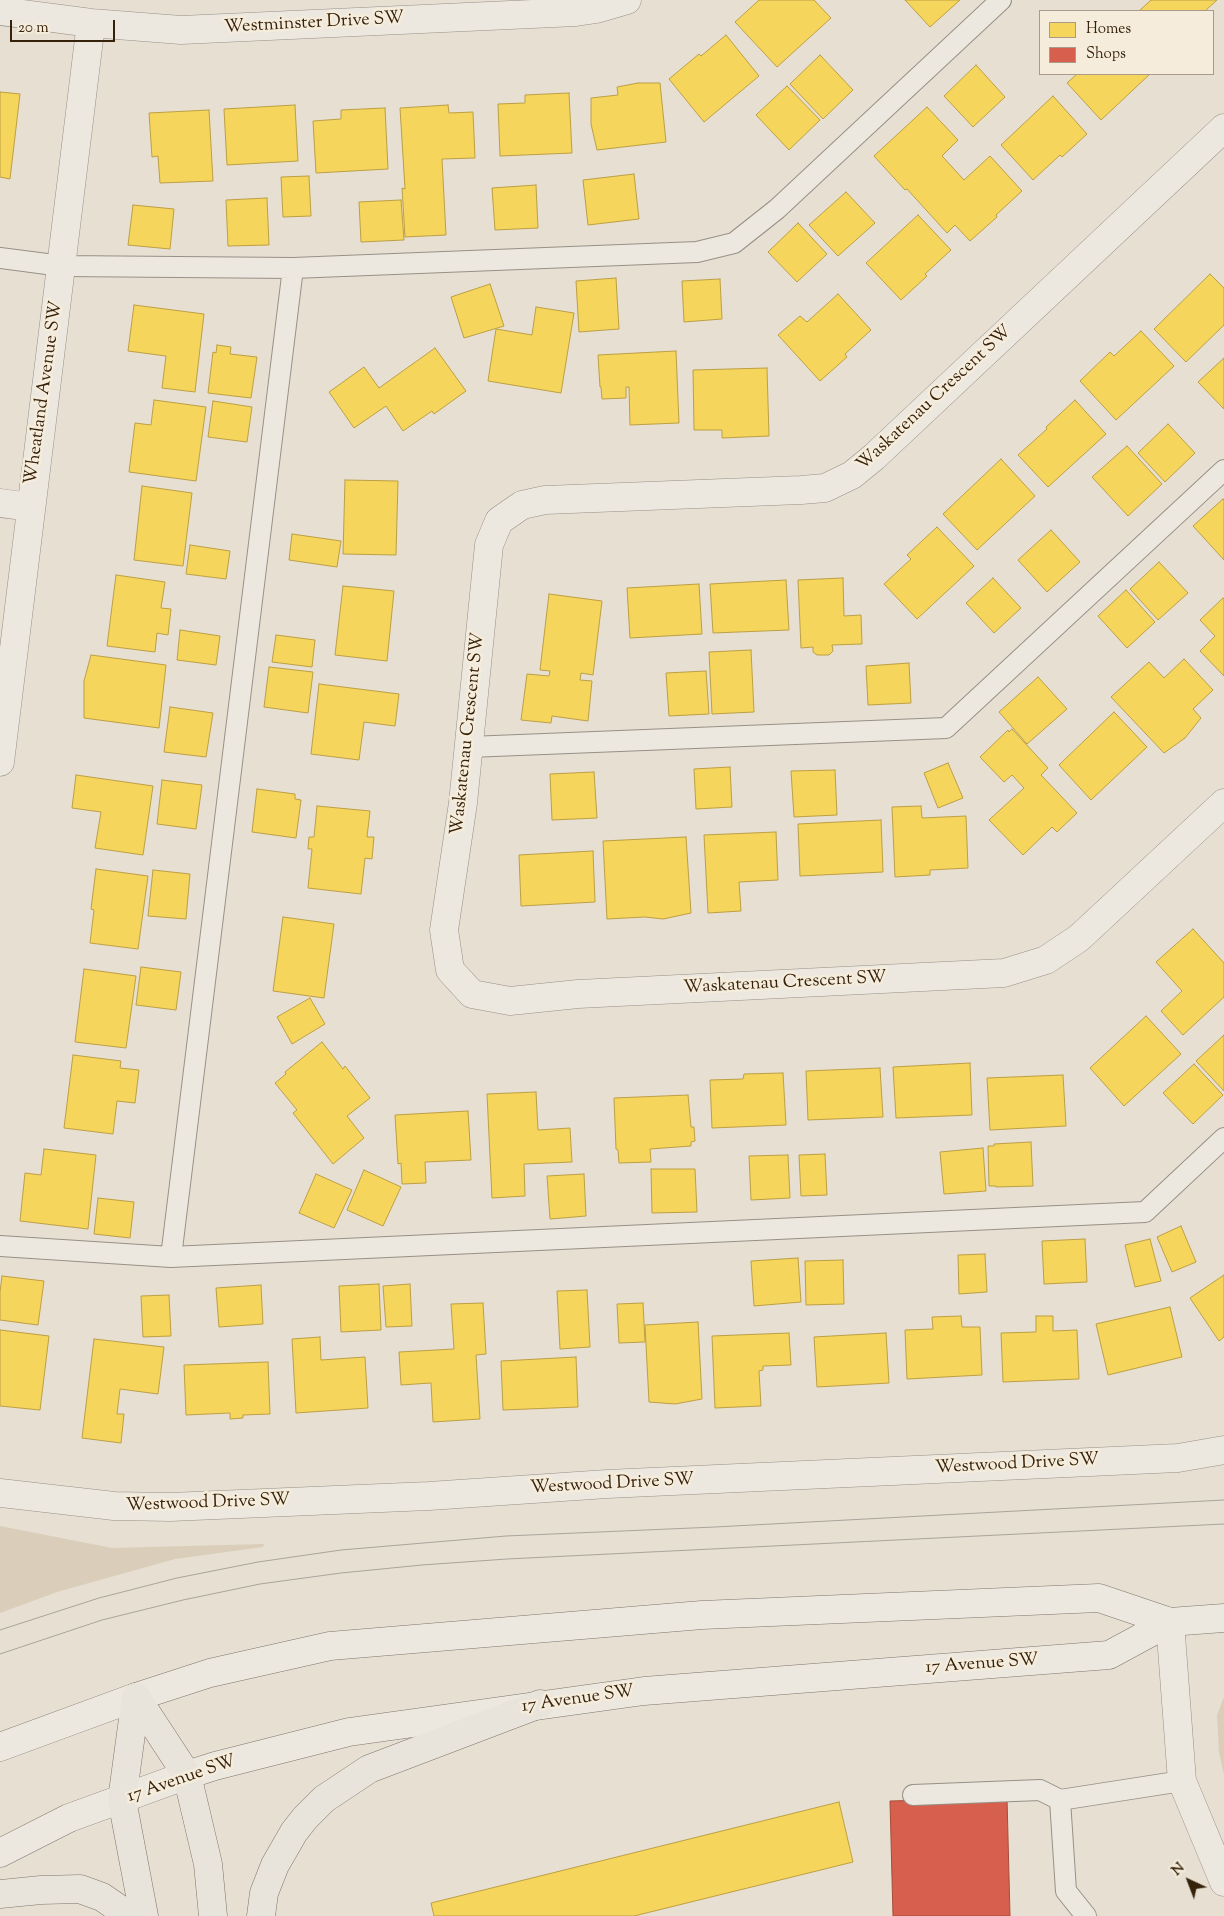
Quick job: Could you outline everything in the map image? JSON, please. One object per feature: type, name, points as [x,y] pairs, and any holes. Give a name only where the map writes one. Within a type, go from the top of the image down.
[{"type":"highway","points":[[136,1697],[187,1776],[208,1864],[213,1916]]},
{"type":"highway","points":[[136,1697],[122,1800],[144,1916]]},
{"type":"highway","points":[[261,1916],[264,1893],[275,1865],[294,1832],[324,1799],[369,1769],[540,1704]]},
{"type":"highway","points":[[0,1894],[80,1889],[102,1897],[126,1916]]},
{"type":"street","name":"Westminster Drive SW","points":[[0,11],[91,23],[181,30],[576,12],[596,9],[627,0]]},
{"type":"street","name":"Wheatland Avenue SW","points":[[0,754],[91,23]]},
{"type":"street","name":"Waskatenau Crescent SW","points":[[1224,128],[881,451],[852,475],[825,488],[801,490],[545,500],[522,505],[499,521],[489,545],[463,803],[444,930],[450,970],[472,994],[510,1001],[578,994],[1004,973],[1046,960],[1079,938],[1224,803]]},
{"type":"street","points":[[0,503],[30,507]]},
{"type":"street","name":"Westwood Drive SW","points":[[0,1493],[114,1506],[170,1507],[419,1496],[607,1484],[1178,1458],[1224,1450]]},
{"type":"street","name":"17 Avenue SW","points":[[0,1747],[136,1697],[210,1673],[330,1646],[702,1615],[1099,1598],[1170,1622],[1224,1618]]},
{"type":"street","points":[[1170,1622],[1182,1781],[1224,1882]]},
{"type":"street","name":"17 Avenue SW","points":[[0,1853],[69,1818],[215,1766],[349,1732],[644,1691],[1109,1655],[1170,1622]]},
{"type":"lane","points":[[0,258],[62,266],[293,268],[697,252],[734,244],[777,209],[1001,0]]},
{"type":"lane","points":[[171,1257],[293,268]]},
{"type":"lane","points":[[469,747],[946,728],[1224,470]]},
{"type":"lane","points":[[0,1246],[171,1257],[1145,1212],[1224,1138]]},
{"type":"lane","points":[[913,1795],[1040,1790],[1060,1800],[1182,1781]]},
{"type":"lane","points":[[1060,1800],[1066,1891],[1086,1916]]},
{"type":"shaded area","points":[[0,1526],[112,1548],[264,1544],[263,1547],[175,1559],[57,1592],[0,1613]]},
{"type":"shaded area","points":[[1224,1697],[1224,1775],[1219,1752],[1217,1715]]},
{"type":"building: Homes","points":[[759,0],[814,0],[831,18],[777,67],[735,22]]},
{"type":"building: Homes","points":[[905,0],[960,0],[930,27]]},
{"type":"building: Homes","points":[[1151,0],[1217,0],[1206,10],[1140,10]]},
{"type":"building: Homes","points":[[726,35],[759,76],[704,122],[669,79]]},
{"type":"building: Homes","points":[[820,55],[853,90],[823,119],[790,84]]},
{"type":"building: Homes","points":[[976,65],[1005,97],[973,127],[944,96]]},
{"type":"building: Homes","points":[[1076,75],[1149,75],[1101,120],[1067,83]]},
{"type":"building: Homes","points":[[638,83],[660,83],[666,142],[597,150],[591,124],[591,98],[618,95],[617,87]]},
{"type":"building: Homes","points":[[787,86],[820,120],[789,150],[756,115]]},
{"type":"building: Homes","points":[[0,92],[20,94],[10,179],[0,177]]},
{"type":"building: Homes","points":[[569,93],[572,153],[500,156],[498,104],[525,103],[525,95]]},
{"type":"building: Homes","points":[[1053,96],[1087,134],[1062,157],[1060,155],[1033,180],[1001,145]]},
{"type":"building: Homes","points":[[295,105],[298,161],[227,165],[224,109]]},
{"type":"building: Homes","points":[[448,105],[449,113],[473,112],[475,158],[442,159],[446,235],[405,237],[402,188],[405,189],[400,108]]},
{"type":"building: Homes","points":[[927,107],[958,140],[942,156],[964,180],[990,156],[1022,191],[970,241],[955,225],[947,233],[874,156]]},
{"type":"building: Homes","points":[[385,108],[388,169],[316,173],[313,121],[341,119],[341,110]]},
{"type":"building: Homes","points":[[209,110],[213,181],[160,183],[158,156],[152,157],[149,113]]},
{"type":"building: Homes","points":[[634,174],[639,219],[588,225],[583,180]]},
{"type":"building: Homes","points":[[309,176],[311,216],[283,217],[281,177]]},
{"type":"building: Homes","points":[[536,185],[538,228],[495,230],[492,188]]},
{"type":"building: Homes","points":[[846,192],[875,223],[838,256],[809,225]]},
{"type":"building: Homes","points":[[267,198],[269,245],[228,246],[226,200]]},
{"type":"building: Homes","points":[[401,200],[404,240],[361,242],[359,202]]},
{"type":"building: Homes","points":[[133,205],[174,209],[170,249],[128,245]]},
{"type":"building: Homes","points":[[918,215],[951,250],[901,300],[866,263]]},
{"type":"building: Homes","points":[[798,223],[827,254],[797,282],[768,252]]},
{"type":"building: Homes","points":[[1210,274],[1224,288],[1224,325],[1186,362],[1154,329]]},
{"type":"building: Homes","points":[[616,278],[619,329],[579,332],[576,281]]},
{"type":"building: Homes","points":[[720,279],[722,319],[684,322],[682,281]]},
{"type":"building: Homes","points":[[490,284],[504,326],[464,338],[451,297]]},
{"type":"building: Homes","points":[[838,294],[871,330],[845,354],[847,357],[820,381],[778,335],[800,316],[807,322]]},
{"type":"building: Homes","points":[[134,305],[204,314],[195,392],[162,388],[166,356],[128,351]]},
{"type":"building: Homes","points":[[536,307],[574,313],[561,393],[488,381],[496,329],[532,335]]},
{"type":"building: Homes","points":[[1141,331],[1174,366],[1116,420],[1080,381],[1110,352],[1114,356]]},
{"type":"building: Homes","points":[[217,345],[231,347],[230,354],[257,357],[251,398],[208,393],[213,352],[216,353]]},
{"type":"building: Homes","points":[[435,348],[466,391],[434,414],[432,411],[403,431],[386,406],[354,428],[329,392],[364,367],[379,388]]},
{"type":"building: Homes","points":[[676,351],[679,423],[630,425],[629,387],[626,387],[626,398],[602,399],[598,355]]},
{"type":"building: Homes","points":[[1224,358],[1224,409],[1198,382]]},
{"type":"building: Homes","points":[[767,368],[769,436],[722,438],[722,430],[694,430],[693,370]]},
{"type":"building: Homes","points":[[154,400],[206,407],[196,481],[129,472],[135,423],[151,425]]},
{"type":"building: Homes","points":[[1075,400],[1106,434],[1048,487],[1018,455]]},
{"type":"building: Homes","points":[[213,401],[252,407],[247,442],[208,437]]},
{"type":"building: Homes","points":[[1168,424],[1195,453],[1165,482],[1138,453]]},
{"type":"building: Homes","points":[[1127,446],[1162,484],[1128,516],[1092,477]]},
{"type":"building: Homes","points":[[1001,459],[1035,496],[977,550],[943,514]]},
{"type":"building: Homes","points":[[345,480],[398,481],[396,555],[343,554]]},
{"type":"building: Homes","points":[[142,486],[192,493],[183,566],[134,560]]},
{"type":"building: Homes","points":[[1224,500],[1224,560],[1193,526]]},
{"type":"building: Homes","points":[[937,527],[974,566],[917,619],[884,584],[911,559],[907,555]]},
{"type":"building: Homes","points":[[1051,530],[1080,562],[1047,592],[1018,560]]},
{"type":"building: Homes","points":[[292,534],[341,541],[337,567],[289,560]]},
{"type":"building: Homes","points":[[190,545],[230,551],[226,579],[186,574]]},
{"type":"building: Homes","points":[[1159,562],[1188,593],[1158,620],[1130,589]]},
{"type":"building: Homes","points":[[116,575],[165,582],[161,608],[171,609],[168,635],[157,633],[155,652],[107,646]]},
{"type":"building: Homes","points":[[843,578],[844,616],[861,615],[862,644],[832,645],[833,651],[829,655],[817,655],[813,652],[813,647],[801,648],[798,580]]},
{"type":"building: Homes","points":[[993,578],[1021,608],[994,633],[966,603]]},
{"type":"building: Homes","points":[[786,580],[789,630],[713,633],[710,584]]},
{"type":"building: Homes","points":[[699,584],[702,634],[630,638],[627,588]]},
{"type":"building: Homes","points":[[343,586],[394,591],[387,661],[335,655]]},
{"type":"building: Homes","points":[[1126,590],[1155,622],[1127,648],[1098,616]]},
{"type":"building: Homes","points":[[549,594],[602,601],[593,675],[581,673],[580,680],[592,681],[588,721],[552,716],[551,723],[521,720],[527,674],[549,676],[550,671],[540,670]]},
{"type":"building: Homes","points":[[1223,598],[1224,676],[1200,651],[1215,636],[1200,620]]},
{"type":"building: Homes","points":[[180,630],[220,636],[216,665],[177,660]]},
{"type":"building: Homes","points":[[276,635],[315,640],[312,667],[272,662]]},
{"type":"building: Homes","points":[[751,650],[754,712],[712,714],[709,652]]},
{"type":"building: Homes","points":[[91,655],[166,665],[159,728],[84,718],[84,681]]},
{"type":"building: Homes","points":[[1184,659],[1213,690],[1193,709],[1201,718],[1185,738],[1164,753],[1111,697],[1149,662],[1164,678]]},
{"type":"building: Homes","points":[[909,663],[911,703],[868,705],[866,666]]},
{"type":"building: Homes","points":[[269,667],[313,672],[308,713],[264,707]]},
{"type":"building: Homes","points":[[706,671],[709,714],[669,716],[666,673]]},
{"type":"building: Homes","points":[[1038,677],[1067,709],[1027,744],[999,712]]},
{"type":"building: Homes","points":[[319,684],[399,694],[395,726],[364,722],[359,760],[311,754]]},
{"type":"building: Homes","points":[[170,707],[213,713],[206,757],[164,752]]},
{"type":"building: Homes","points":[[1114,712],[1147,747],[1091,800],[1059,765]]},
{"type":"building: Homes","points":[[1012,729],[1048,768],[1041,775],[1077,813],[1057,832],[1052,827],[1023,855],[989,820],[1024,788],[1012,775],[1004,782],[980,757],[1008,730],[1009,732]]},
{"type":"building: Homes","points":[[948,763],[963,798],[938,808],[924,773]]},
{"type":"building: Homes","points":[[730,767],[732,807],[696,809],[694,769]]},
{"type":"building: Homes","points":[[835,770],[837,815],[794,817],[791,771]]},
{"type":"building: Homes","points":[[594,772],[597,818],[552,820],[550,774]]},
{"type":"building: Homes","points":[[76,775],[153,786],[143,855],[95,848],[101,812],[72,808]]},
{"type":"building: Homes","points":[[162,780],[202,785],[196,829],[157,824]]},
{"type":"building: Homes","points":[[257,789],[295,794],[295,799],[301,800],[296,838],[252,832]]},
{"type":"building: Homes","points":[[317,806],[370,811],[367,837],[374,837],[372,859],[365,858],[361,894],[308,888],[312,849],[308,849],[309,837],[314,837]]},
{"type":"building: Homes","points":[[921,806],[922,818],[966,816],[968,868],[930,870],[930,875],[895,877],[892,807]]},
{"type":"building: Homes","points":[[881,820],[883,872],[800,876],[798,824]]},
{"type":"building: Homes","points":[[776,832],[778,880],[739,882],[741,911],[708,913],[704,835]]},
{"type":"building: Homes","points":[[686,837],[691,913],[663,919],[645,917],[607,919],[603,841]]},
{"type":"building: Homes","points":[[593,851],[595,902],[521,906],[519,855]]},
{"type":"building: Homes","points":[[96,869],[148,876],[138,949],[90,943],[94,910],[91,909]]},
{"type":"building: Homes","points":[[153,870],[190,874],[186,919],[148,916]]},
{"type":"building: Homes","points":[[283,917],[334,924],[324,998],[273,991]]},
{"type":"building: Homes","points":[[1193,929],[1224,963],[1224,997],[1183,1035],[1161,1011],[1182,991],[1156,962]]},
{"type":"building: Homes","points":[[141,967],[181,972],[176,1010],[136,1005]]},
{"type":"building: Homes","points":[[84,969],[136,976],[126,1048],[75,1042]]},
{"type":"building: Homes","points":[[310,998],[325,1024],[292,1044],[277,1017]]},
{"type":"building: Homes","points":[[1146,1016],[1181,1054],[1124,1106],[1090,1068]]},
{"type":"building: Homes","points":[[1224,1035],[1224,1091],[1196,1061]]},
{"type":"building: Homes","points":[[322,1042],[343,1069],[345,1066],[370,1098],[347,1116],[364,1138],[333,1164],[293,1113],[297,1110],[275,1083],[286,1074],[285,1072]]},
{"type":"building: Homes","points":[[73,1055],[121,1061],[120,1068],[139,1070],[135,1103],[117,1101],[113,1134],[64,1128]]},
{"type":"building: Homes","points":[[970,1063],[972,1115],[896,1118],[893,1067]]},
{"type":"building: Homes","points":[[1194,1064],[1223,1095],[1193,1124],[1163,1093]]},
{"type":"building: Homes","points":[[880,1068],[883,1117],[808,1120],[806,1071]]},
{"type":"building: Homes","points":[[783,1073],[786,1125],[712,1128],[710,1080],[743,1079],[744,1074]]},
{"type":"building: Homes","points":[[1063,1075],[1066,1126],[990,1130],[987,1078]]},
{"type":"building: Homes","points":[[536,1092],[538,1130],[570,1128],[572,1162],[524,1164],[525,1196],[492,1198],[487,1094]]},
{"type":"building: Homes","points":[[688,1095],[691,1127],[694,1127],[695,1141],[691,1142],[691,1146],[650,1149],[651,1162],[619,1163],[618,1150],[616,1149],[614,1098]]},
{"type":"building: Homes","points":[[468,1111],[471,1160],[425,1162],[426,1183],[402,1184],[401,1163],[398,1164],[395,1115]]},
{"type":"building: Homes","points":[[1031,1142],[1033,1186],[989,1186],[988,1146]]},
{"type":"building: Homes","points":[[983,1148],[986,1191],[944,1194],[940,1152]]},
{"type":"building: Homes","points":[[44,1149],[96,1155],[88,1229],[20,1221],[25,1173],[41,1175]]},
{"type":"building: Homes","points":[[825,1154],[827,1195],[801,1196],[799,1155]]},
{"type":"building: Homes","points":[[788,1155],[790,1198],[751,1200],[749,1156]]},
{"type":"building: Homes","points":[[651,1169],[695,1169],[697,1212],[652,1213]]},
{"type":"building: Homes","points":[[364,1170],[401,1187],[383,1226],[347,1210]]},
{"type":"building: Homes","points":[[316,1174],[352,1190],[334,1228],[299,1213]]},
{"type":"building: Homes","points":[[584,1174],[586,1216],[550,1219],[547,1176]]},
{"type":"building: Homes","points":[[98,1198],[134,1202],[130,1238],[94,1234]]},
{"type":"building: Homes","points":[[1181,1226],[1196,1262],[1172,1272],[1157,1237]]},
{"type":"building: Homes","points":[[1085,1239],[1087,1282],[1044,1284],[1042,1241]]},
{"type":"building: Homes","points":[[1150,1239],[1161,1281],[1135,1287],[1125,1245]]},
{"type":"building: Homes","points":[[985,1254],[987,1292],[959,1294],[958,1255]]},
{"type":"building: Homes","points":[[798,1258],[801,1302],[754,1306],[751,1261]]},
{"type":"building: Homes","points":[[843,1260],[844,1304],[806,1305],[805,1261]]},
{"type":"building: Homes","points":[[1224,1275],[1224,1337],[1219,1341],[1190,1298]]},
{"type":"building: Homes","points":[[2,1276],[44,1281],[38,1325],[0,1320]]},
{"type":"building: Homes","points":[[379,1284],[381,1330],[341,1332],[339,1286]]},
{"type":"building: Homes","points":[[410,1284],[412,1326],[386,1327],[383,1286]]},
{"type":"building: Homes","points":[[261,1285],[263,1324],[219,1327],[216,1288]]},
{"type":"building: Homes","points":[[587,1290],[590,1347],[560,1349],[557,1291]]},
{"type":"building: Homes","points":[[169,1295],[171,1336],[143,1337],[141,1296]]},
{"type":"building: Homes","points":[[483,1303],[486,1354],[476,1355],[480,1419],[433,1422],[431,1383],[401,1385],[399,1352],[454,1349],[451,1304]]},
{"type":"building: Homes","points":[[643,1303],[645,1342],[619,1343],[617,1304]]},
{"type":"building: Homes","points":[[1170,1307],[1182,1357],[1108,1375],[1096,1324]]},
{"type":"building: Homes","points":[[961,1316],[962,1327],[980,1327],[982,1375],[907,1379],[905,1330],[933,1329],[932,1317]]},
{"type":"building: Homes","points":[[1036,1316],[1053,1316],[1053,1331],[1077,1330],[1079,1379],[1003,1382],[1001,1333],[1036,1332]]},
{"type":"building: Homes","points":[[698,1322],[702,1399],[675,1404],[649,1402],[645,1325]]},
{"type":"building: Homes","points":[[0,1330],[49,1336],[40,1410],[0,1406]]},
{"type":"building: Homes","points":[[789,1333],[791,1365],[763,1366],[763,1370],[759,1371],[761,1406],[715,1408],[712,1336]]},
{"type":"building: Homes","points":[[886,1333],[889,1383],[817,1387],[814,1337]]},
{"type":"building: Homes","points":[[320,1337],[321,1360],[365,1357],[368,1408],[296,1413],[292,1339]]},
{"type":"building: Homes","points":[[94,1339],[164,1347],[158,1394],[120,1389],[117,1414],[124,1414],[121,1443],[82,1438]]},
{"type":"building: Homes","points":[[576,1357],[578,1407],[503,1410],[501,1361]]},
{"type":"building: Homes","points":[[268,1362],[270,1414],[243,1415],[243,1418],[230,1419],[230,1413],[186,1415],[184,1365]]},
{"type":"building: Homes","points":[[839,1802],[853,1862],[634,1916],[434,1916],[431,1903]]},
{"type":"building: Shops","points":[[1007,1798],[1010,1916],[893,1916],[890,1801]]},
{"type":"tram line","points":[[0,1630],[99,1598],[177,1578],[258,1562],[341,1550],[506,1536],[1224,1500]]},
{"type":"tram line","points":[[0,1654],[102,1620],[183,1600],[260,1584],[341,1573],[507,1559],[1224,1524]]}]
